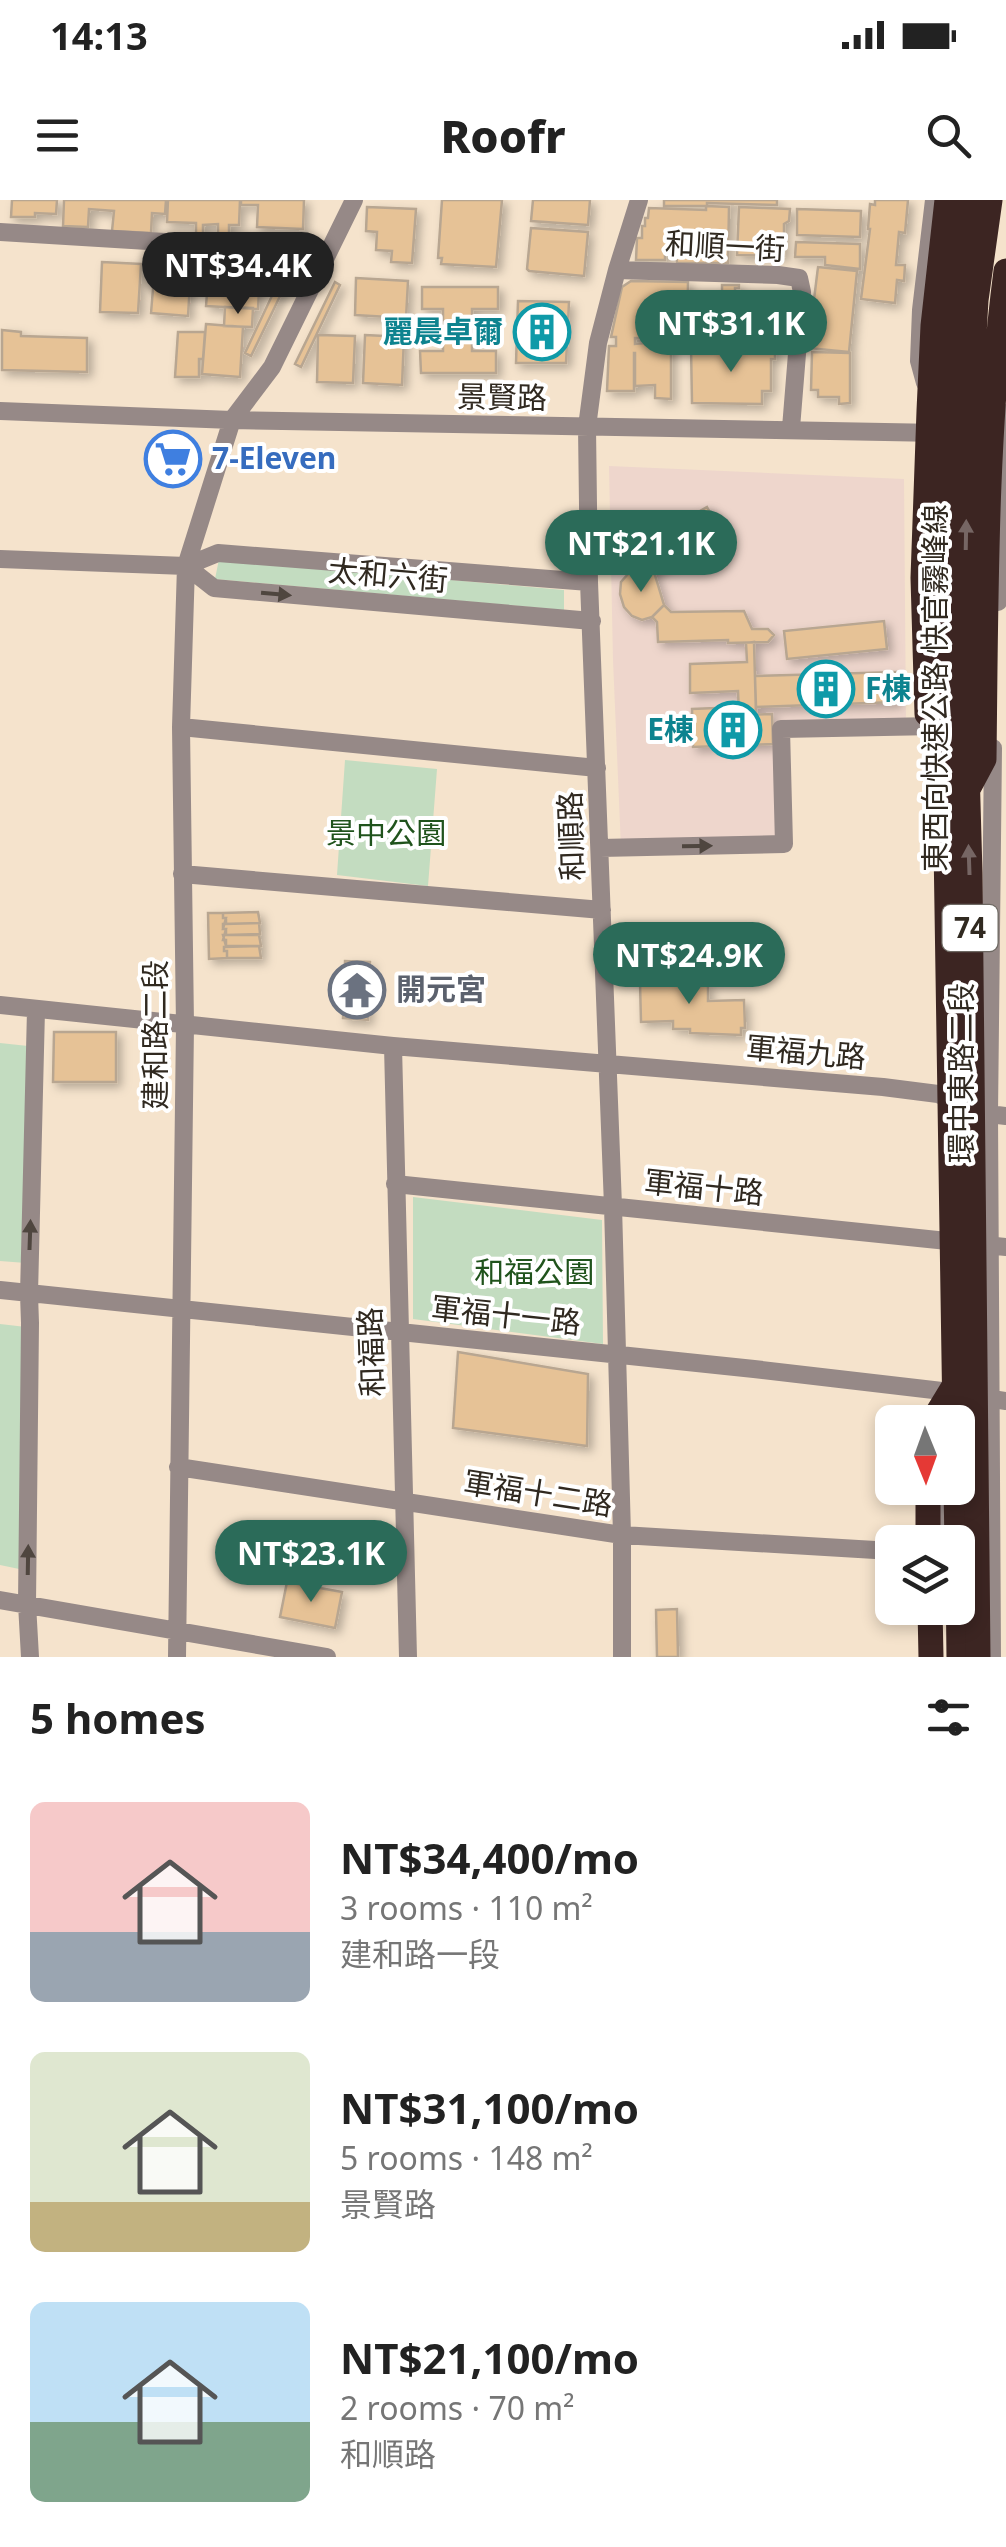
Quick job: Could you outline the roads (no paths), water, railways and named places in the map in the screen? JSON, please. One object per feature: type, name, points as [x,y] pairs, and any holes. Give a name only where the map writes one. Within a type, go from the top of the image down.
[{"type":"highway","points":[[947,200],[933,326],[923,578],[928,782],[947,876]]},
{"type":"highway","name":"東西向快速公路 快官霧峰線","points":[[952,1405],[948,1388],[943,654],[948,380],[954,303],[970,200]]},
{"type":"highway","name":"東西向快速公路 快官霧峰線","points":[[978,1657],[970,873],[964,664],[976,300],[990,200]]},
{"type":"highway","points":[[966,794],[984,759],[991,464],[1006,271]]},
{"type":"highway","points":[[940,1405],[948,1388]]},
{"type":"highway","points":[[930,1625],[931,1657]]},
{"type":"highway","points":[[959,1625],[959,1657]]},
{"type":"street","name":"建和路二段","points":[[177,1657],[186,566],[232,420],[272,367],[354,200]]},
{"type":"street","name":"和順路","points":[[622,1657],[613,1206],[589,582],[587,427],[598,343],[639,200]]},
{"type":"street","name":"環中東路二段","points":[[934,200],[919,360],[936,432]]},
{"type":"street","name":"環中東路二段","points":[[945,1405],[948,1388],[940,1241],[934,726],[936,432],[950,262],[961,200]]},
{"type":"street","points":[[0,232],[328,252]]},
{"type":"street","name":"和順一街","points":[[617,270],[799,278],[802,292],[792,428]]},
{"type":"street","name":"環中東路二段","points":[[992,1657],[998,1556],[999,1400],[991,818],[1001,641],[1006,369]]},
{"type":"street","name":"景賢路","points":[[0,411],[232,420],[792,428],[1004,438]]},
{"type":"street","name":"太和六街","points":[[0,559],[186,566],[218,553],[589,582]]},
{"type":"street","name":"太和六街","points":[[186,566],[214,588],[592,621]]},
{"type":"street","points":[[934,638],[1001,641]]},
{"type":"street","points":[[600,848],[784,844],[782,729],[934,726]]},
{"type":"street","points":[[182,728],[597,768]]},
{"type":"street","points":[[182,874],[602,910]]},
{"type":"street","name":"軍福九路","points":[[0,1005],[393,1046],[938,1094],[998,1115]]},
{"type":"street","points":[[30,1657],[28,1294],[36,1010]]},
{"type":"street","name":"和福路","points":[[393,1046],[408,1657]]},
{"type":"street","name":"軍福十路","points":[[396,1184],[998,1247]]},
{"type":"street","name":"軍福十一路","points":[[0,1290],[948,1388],[999,1400]]},
{"type":"street","name":"軍福十二路","points":[[178,1467],[622,1535],[875,1550]]},
{"type":"street","points":[[0,1600],[327,1657]]},
{"type":"street","points":[[942,1625],[943,1657]]},
{"type":"place","name":"麗晨卓爾","points":[[542,332]]},
{"type":"place","name":"7-Eleven","points":[[173,459]]},
{"type":"place","name":"F棟","points":[[826,689]]},
{"type":"place","name":"E棟","points":[[733,730]]},
{"type":"place","name":"開元宮","points":[[357,990]]},
{"type":"park label","name":"景中公園","points":[[386,834]]},
{"type":"park label","name":"和福公園","points":[[534,1273]]}]
